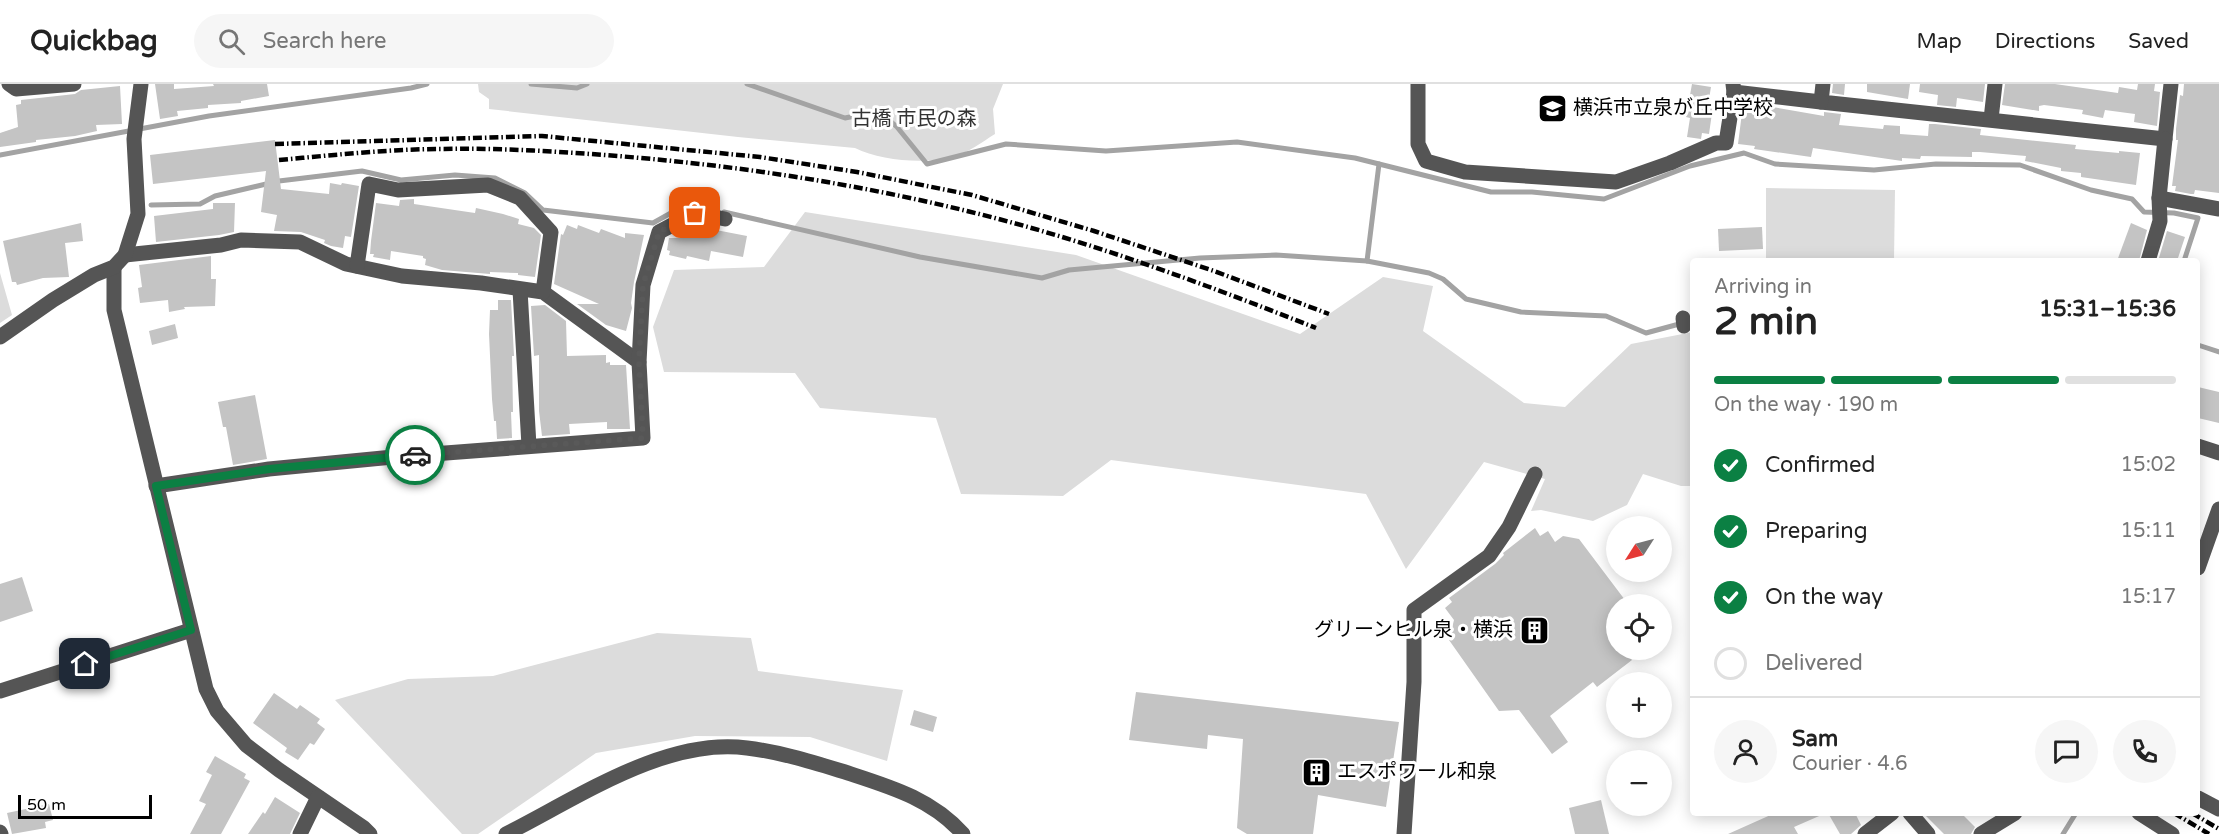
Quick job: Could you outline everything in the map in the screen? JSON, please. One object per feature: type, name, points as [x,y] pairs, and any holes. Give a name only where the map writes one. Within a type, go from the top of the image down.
[{"type":"street","points":[[9,84],[16,89],[74,84]]},
{"type":"street","points":[[141,84],[134,139],[138,214],[119,261],[114,310],[206,689],[217,711],[231,730],[261,758],[370,834]]},
{"type":"street","points":[[1418,84],[1418,144],[1426,161],[1464,172],[1616,182],[1670,164],[1716,143],[1726,143],[1733,88],[1821,102],[2165,139]]},
{"type":"street","points":[[1821,102],[1823,84]]},
{"type":"street","points":[[1991,119],[1995,84]]},
{"type":"street","points":[[2149,258],[2160,221],[2159,198],[2171,84]]},
{"type":"street","points":[[357,266],[369,184],[398,190],[488,185],[520,198],[551,232],[543,292]]},
{"type":"street","points":[[2159,198],[2219,209]]},
{"type":"street","points":[[156,486],[269,469],[643,438],[639,362],[643,285],[659,232],[695,213],[725,219]]},
{"type":"street","points":[[0,337],[53,300],[119,261],[240,240],[262,240],[300,242],[346,264],[402,276],[481,283],[543,292],[639,362]]},
{"type":"street","points":[[520,290],[529,446]]},
{"type":"street","points":[[2200,447],[2219,453]]},
{"type":"street","points":[[1404,834],[1414,682],[1414,610],[1489,556],[1509,527],[1535,474]]},
{"type":"street","points":[[2200,562],[2219,509]]},
{"type":"street","points":[[0,691],[191,630]]},
{"type":"street","points":[[506,834],[623,772],[644,764],[695,751],[730,747],[798,758],[922,800],[938,810],[963,834]]},
{"type":"street","points":[[300,834],[318,796]]},
{"type":"street","points":[[2200,799],[2219,810]]},
{"type":"street","points":[[1865,834],[1888,816]]},
{"type":"street","points":[[1913,816],[1928,834]]},
{"type":"street","points":[[1981,834],[2009,816]]},
{"type":"street","points":[[2144,816],[2172,834]]},
{"type":"green space","name":"古橋 市民の森","points":[[478,84],[1003,84],[993,109],[995,134],[959,155],[917,161],[877,156],[855,148],[489,109],[489,99],[479,92]]},
{"type":"green space","points":[[1766,188],[1895,190],[1894,258],[1766,258]]},
{"type":"green space","points":[[805,212],[1076,255],[1300,334],[1383,277],[1433,286],[1423,331],[1524,403],[1565,407],[1631,344],[1690,333],[1690,486],[1681,486],[1643,474],[1627,505],[1593,521],[1541,510],[1531,511],[1545,479],[1484,462],[1406,569],[1366,494],[1111,460],[1063,496],[961,494],[936,418],[820,408],[795,373],[664,372],[653,327],[674,270],[764,267]]},
{"type":"green space","points":[[0,273],[12,315],[0,323]]},
{"type":"green space","points":[[657,633],[751,638],[758,671],[903,690],[887,761],[810,737],[695,736],[596,753],[478,834],[462,834],[335,700],[408,679],[493,676]]},
{"type":"building","points":[[155,84],[174,84],[174,89],[214,86],[213,84],[267,84],[269,96],[241,101],[241,103],[208,105],[208,108],[177,111],[178,116],[160,119]]},
{"type":"building","points":[[1692,84],[1711,87],[1708,105],[1713,106],[1709,134],[1702,133],[1701,139],[1687,137],[1690,118],[1686,117]]},
{"type":"building","points":[[1833,84],[1845,84],[1844,95],[1832,93]]},
{"type":"building","points":[[1867,84],[1910,84],[1908,99],[1867,92]]},
{"type":"building","points":[[1920,84],[1985,84],[1983,102],[1957,98],[1956,107],[1937,105],[1938,95],[1919,92]]},
{"type":"building","points":[[2005,84],[2055,84],[2118,93],[2119,87],[2137,90],[2138,84],[2155,84],[2154,91],[2160,92],[2157,126],[2134,122],[2135,114],[2105,110],[2103,118],[2082,114],[2083,110],[2044,105],[2039,106],[2039,111],[2002,105]]},
{"type":"building","points":[[2184,84],[2219,84],[2219,193],[2195,190],[2194,194],[2191,194],[2175,191],[2176,186],[2172,186],[2178,140],[2176,140],[2176,129],[2180,95],[2183,96]]},
{"type":"building","points":[[120,86],[122,124],[96,125],[97,131],[0,147],[0,133],[18,127],[16,105],[21,104],[21,100]]},
{"type":"building","points":[[1743,105],[1761,108],[1761,105],[1824,116],[1824,112],[1841,114],[1839,125],[1883,129],[1884,125],[1900,126],[1900,134],[1928,136],[1929,124],[1935,124],[1981,129],[1980,135],[2076,145],[2075,149],[2140,153],[2136,185],[2081,177],[2081,173],[2061,171],[2061,168],[2025,161],[2026,156],[1972,152],[1972,157],[1921,156],[1920,159],[1902,158],[1902,161],[1813,148],[1811,157],[1754,149],[1755,146],[1738,144]]},
{"type":"building","points":[[275,140],[281,189],[329,194],[330,183],[359,186],[351,237],[345,236],[343,248],[331,246],[324,243],[325,240],[301,232],[274,231],[277,215],[261,212],[266,171],[153,184],[150,155]]},
{"type":"building","points":[[414,199],[414,204],[475,213],[476,208],[503,214],[519,219],[518,224],[534,228],[541,235],[535,277],[518,275],[518,273],[490,272],[490,274],[442,270],[425,265],[426,259],[423,256],[391,251],[390,260],[373,257],[374,254],[370,254],[376,203],[399,206],[400,200]]},
{"type":"building","points":[[213,203],[235,203],[234,232],[156,242],[154,216],[213,209]]},
{"type":"building","points":[[81,223],[83,241],[65,243],[69,277],[43,278],[17,285],[16,282],[12,282],[3,241]]},
{"type":"building","points":[[2131,223],[2147,230],[2140,258],[2118,258]]},
{"type":"building","points":[[697,224],[747,236],[743,257],[711,251],[709,261],[669,255],[670,251],[667,250],[669,238],[680,238],[681,231],[684,230],[695,232]]},
{"type":"building","points":[[567,225],[577,229],[578,225],[599,233],[601,229],[625,238],[625,233],[644,235],[626,331],[606,325],[577,304],[599,304],[554,284],[561,234],[563,235]]},
{"type":"building","points":[[1762,227],[1763,249],[1719,251],[1718,229]]},
{"type":"building","points":[[2167,231],[2185,237],[2178,258],[2159,258]]},
{"type":"building","points":[[211,256],[211,279],[216,279],[215,306],[184,307],[185,309],[169,312],[168,300],[140,303],[138,288],[142,287],[139,265]]},
{"type":"building","points":[[498,300],[511,300],[514,356],[512,356],[512,438],[497,439],[492,399],[489,334],[490,310],[498,310]]},
{"type":"building","points":[[545,305],[566,321],[567,356],[606,355],[606,363],[610,362],[610,365],[626,365],[630,429],[607,429],[607,422],[569,424],[570,434],[542,436],[539,411],[539,355],[534,356],[531,306]]},
{"type":"building","points":[[175,324],[178,338],[152,345],[149,331]]},
{"type":"building","points":[[2200,387],[2219,392],[2219,423],[2200,418]]},
{"type":"building","points":[[255,395],[267,459],[233,465],[226,427],[223,427],[218,402]]},
{"type":"building","name":"グリーンヒル泉・横浜","points":[[1535,528],[1540,536],[1548,531],[1555,542],[1563,536],[1579,539],[1606,575],[1606,582],[1611,582],[1620,594],[1606,594],[1606,660],[1632,660],[1616,672],[1606,672],[1606,680],[1597,687],[1593,682],[1550,716],[1568,742],[1552,754],[1519,710],[1499,711],[1449,640],[1454,620],[1445,608],[1452,602],[1449,598],[1495,564],[1504,555],[1503,553]]},
{"type":"building","points":[[22,577],[33,611],[0,622],[0,584]]},
{"type":"building","name":"エスポワール和泉","points":[[1136,692],[1399,722],[1386,807],[1318,795],[1313,834],[1247,834],[1237,828],[1243,739],[1208,735],[1207,749],[1129,740]]},
{"type":"building","points":[[274,693],[297,709],[300,705],[320,719],[317,723],[325,729],[314,745],[310,743],[298,760],[285,752],[287,748],[253,723]]},
{"type":"building","points":[[914,710],[937,717],[933,732],[910,725]]},
{"type":"building","points":[[215,756],[246,774],[244,778],[250,781],[221,834],[190,834],[206,804],[199,801],[212,775],[206,772]]},
{"type":"building","points":[[275,797],[300,813],[290,834],[248,834],[263,812],[265,814]]},
{"type":"building","points":[[1601,800],[1609,834],[1575,834],[1569,808]]},
{"type":"building","points":[[49,804],[53,820],[45,822],[46,828],[12,834],[7,813]]},
{"type":"building","points":[[1768,816],[1819,816],[1794,827],[1798,834],[1728,834]]},
{"type":"building","points":[[1830,816],[1856,816],[1861,825],[1851,834],[1840,834]]},
{"type":"building","points":[[1926,816],[1964,816],[1975,827],[1971,834],[1944,834]]},
{"type":"waterway","points":[[0,155],[209,116],[427,84]]},
{"type":"waterway","points":[[531,84],[577,88],[587,84]]},
{"type":"waterway","points":[[747,84],[845,118],[879,111],[897,127],[927,164],[1006,144],[1106,151],[1237,142],[1355,158],[1379,164],[1367,261],[1429,273],[1443,279],[1466,299],[1521,312],[1606,316],[1646,333],[1690,321]]},
{"type":"waterway","points":[[1379,164],[1491,192],[1532,192],[1604,199],[1690,166],[1744,153],[1775,164],[1874,170],[1936,164],[2020,165],[2091,190],[2132,199],[2144,212],[2174,213],[2198,218],[2185,258]]},
{"type":"waterway","points":[[151,205],[200,204],[215,196],[279,181],[362,171],[401,180],[455,175],[495,178],[525,193],[543,210],[653,223],[687,204],[700,207]]},
{"type":"waterway","points":[[724,212],[920,257],[1042,278],[1069,270],[1200,258],[1276,255],[1367,261]]},
{"type":"waterway","points":[[2200,346],[2219,352]]},
{"type":"waterway","points":[[2063,834],[2074,816]]},
{"type":"railway","points":[[275,144],[542,136],[760,157],[857,172],[972,195],[1094,231],[1214,271],[1329,314]]},
{"type":"railway","points":[[279,160],[403,150],[504,149],[650,159],[741,169],[832,183],[967,211],[1056,235],[1187,279],[1316,328]]},
{"type":"railway","points":[[2179,816],[2209,834]]},
{"type":"railway","points":[[2197,816],[2219,829]]},
{"type":"way so far","points":[[415,455],[643,438],[639,362],[643,285],[659,232],[695,213]]},
{"type":"place","name":"横浜市立泉が丘中学校","points":[[1552,108]]},
{"type":"place","name":"グリーンヒル泉・横浜","points":[[1534,630]]},
{"type":"place","name":"エスポワール和泉","points":[[1316,772]]},
{"type":"route","points":[[85,664],[191,630],[156,486],[269,469],[415,455]]}]
